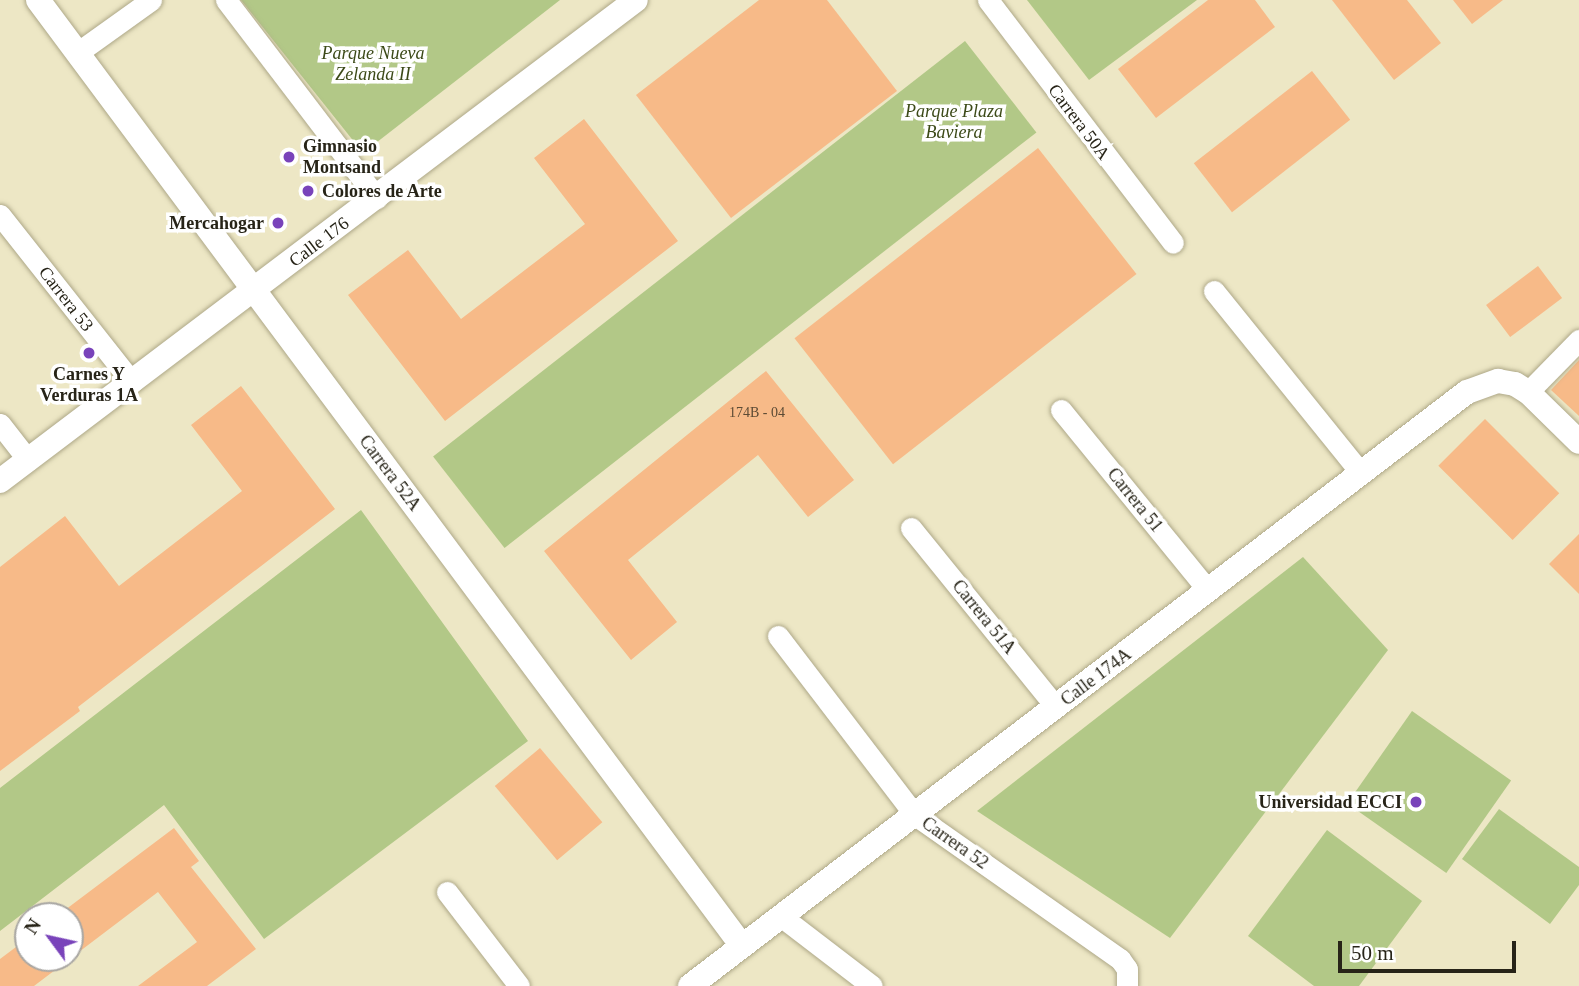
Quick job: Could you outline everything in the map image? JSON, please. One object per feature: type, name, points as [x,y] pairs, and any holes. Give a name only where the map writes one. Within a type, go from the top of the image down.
[{"type":"street","name":"Carrera 52A","points":[[38,0],[742,946]]},
{"type":"street","points":[[77,53],[151,0]]},
{"type":"street","points":[[226,0],[377,198]]},
{"type":"street","name":"Calle 176","points":[[0,481],[636,0]]},
{"type":"street","name":"Carrera 50A","points":[[988,0],[1173,243]]},
{"type":"street","name":"Carrera 53","points":[[0,215],[132,382]]},
{"type":"street","points":[[1214,291],[1361,473]]},
{"type":"street","name":"Calle 174A","points":[[690,986],[1467,393],[1517,387],[1579,340]]},
{"type":"street","points":[[1517,387],[1579,442]]},
{"type":"street","name":"Carrera 51","points":[[1061,410],[1208,590]]},
{"type":"street","points":[[0,424],[28,460]]},
{"type":"street","name":"Carrera 51A","points":[[911,528],[1056,707]]},
{"type":"street","name":"Carrera 52","points":[[778,636],[915,815],[1120,959],[1127,969],[1128,986]]},
{"type":"street","points":[[447,892],[519,986]]},
{"type":"street","points":[[782,917],[872,986]]},
{"type":"green space","name":"Parque Nueva Zelanda II","points":[[241,0],[560,0],[363,153]]},
{"type":"green space","points":[[1027,0],[1197,0],[1089,80]]},
{"type":"green space","name":"Parque Plaza Baviera","points":[[965,41],[1036,132],[505,548],[433,457]]},
{"type":"green space","points":[[361,510],[528,741],[264,939],[164,805],[38,902],[14,902],[14,920],[0,931],[0,788]]},
{"type":"green space","points":[[1303,557],[1388,650],[1170,938],[977,811]]},
{"type":"green space","points":[[1412,711],[1511,780],[1446,873],[1347,804]]},
{"type":"green space","points":[[1499,809],[1579,867],[1579,885],[1550,924],[1462,859]]},
{"type":"green space","points":[[1327,830],[1422,901],[1359,986],[1314,986],[1248,936]]},
{"type":"building","points":[[759,0],[827,0],[897,91],[731,218],[636,95]]},
{"type":"building","points":[[1208,0],[1255,0],[1275,27],[1156,118],[1118,69]]},
{"type":"building","points":[[1332,0],[1407,0],[1441,43],[1394,80]]},
{"type":"building","points":[[1453,0],[1503,0],[1472,24]]},
{"type":"building","points":[[1312,71],[1350,120],[1232,212],[1194,163]]},
{"type":"building","points":[[584,119],[678,241],[445,421],[348,295],[408,250],[461,319],[585,224],[534,158]]},
{"type":"building","points":[[1038,148],[1137,274],[893,464],[795,338]]},
{"type":"building","points":[[1538,266],[1562,298],[1510,337],[1486,305]]},
{"type":"building","points":[[1579,360],[1579,416],[1551,390]]},
{"type":"building","points":[[766,371],[854,480],[808,517],[758,455],[628,560],[677,622],[631,660],[544,551]]},
{"type":"building","points":[[241,386],[335,509],[78,707],[80,711],[0,771],[0,567],[65,516],[119,586],[242,491],[191,425]]},
{"type":"building","points":[[1485,419],[1559,493],[1513,540],[1438,466]]},
{"type":"building","points":[[1579,534],[1579,594],[1549,564]]},
{"type":"building","points":[[540,748],[602,822],[557,860],[495,786]]},
{"type":"building","points":[[174,828],[199,861],[191,867],[256,949],[207,986],[138,986],[197,942],[158,892],[84,948],[84,902],[76,902]]},
{"type":"building","points":[[14,948],[14,972],[52,972],[34,986],[0,986],[0,959]]},
{"type":"place","name":"Gimnasio Montsand","points":[[289,157]]},
{"type":"place","name":"Colores de Arte","points":[[308,191]]},
{"type":"place","name":"Mercahogar","points":[[278,223]]},
{"type":"place","name":"Carnes Y Verduras 1A","points":[[89,353]]},
{"type":"place","name":"Universidad ECCI","points":[[1416,802]]}]
